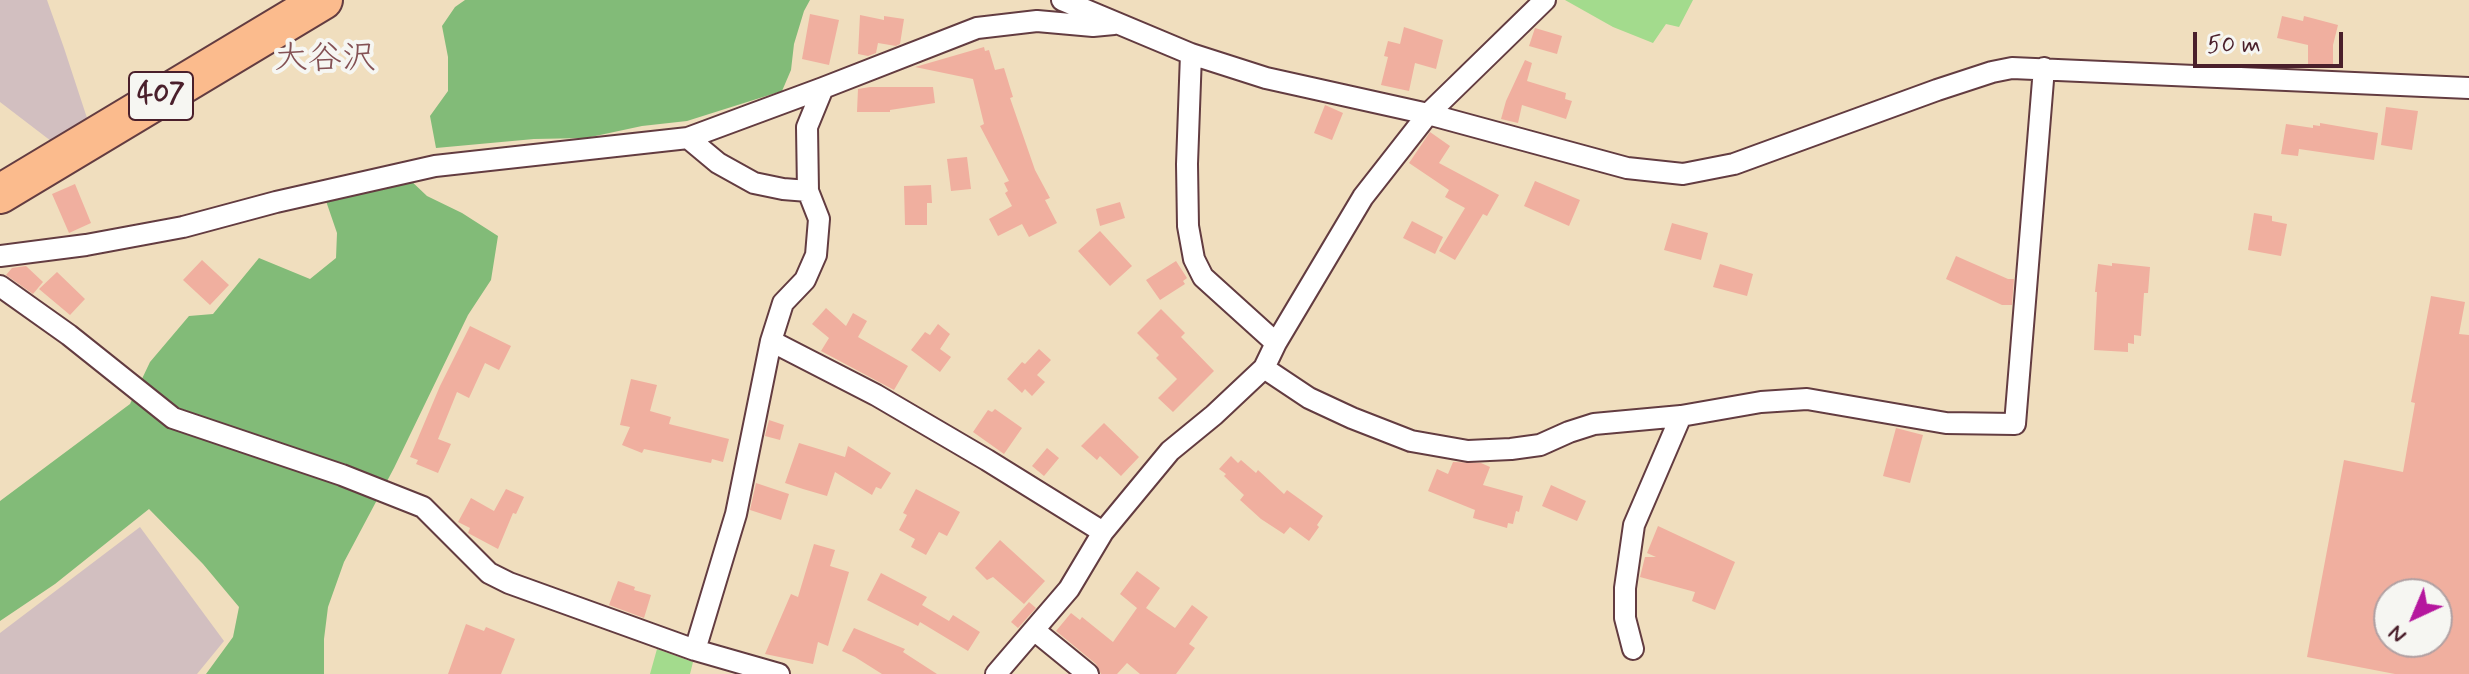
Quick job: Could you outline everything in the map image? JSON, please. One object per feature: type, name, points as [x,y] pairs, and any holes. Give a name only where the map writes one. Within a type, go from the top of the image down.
[{"type":"highway","name":"407","points":[[0,194],[323,0]]},
{"type":"street","points":[[1062,0],[1191,54],[1266,78],[1428,114],[1627,168],[1683,174],[1734,164],[1992,72],[2012,68],[2469,88]]},
{"type":"street","points":[[996,674],[1069,589],[1103,532],[1170,451],[1264,368],[1363,197],[1428,114],[1545,0]]},
{"type":"street","points":[[0,256],[86,245],[183,227],[276,202],[435,166],[688,138],[977,28],[1037,21],[1093,26],[1122,24]]},
{"type":"street","points":[[1191,54],[1187,180],[1188,226],[1194,259],[1203,277],[1276,343]]},
{"type":"street","points":[[1264,368],[1309,398],[1352,418],[1411,441],[1468,451],[1540,445],[1594,424],[1807,399],[1946,423],[2015,424],[2044,68]]},
{"type":"street","points":[[695,650],[736,514],[771,341],[783,303],[805,280],[816,255],[819,219],[808,191],[807,127],[823,88]]},
{"type":"street","points":[[688,138],[718,163],[754,183],[808,191]]},
{"type":"street","points":[[0,286],[69,335],[173,418],[342,475],[423,507],[489,573],[509,583],[695,650],[779,674]]},
{"type":"street","points":[[771,341],[876,395],[1103,532]]},
{"type":"street","points":[[1633,649],[1625,618],[1625,588],[1634,525],[1681,416]]},
{"type":"street","points":[[1034,630],[1088,674]]},
{"type":"shaded area","points":[[0,0],[47,0],[87,118],[51,141],[0,102]]},
{"type":"shaded area","points":[[140,527],[224,641],[197,674],[0,674],[0,633]]},
{"type":"green space","points":[[465,0],[810,0],[804,11],[794,44],[791,70],[782,91],[687,121],[642,126],[586,138],[534,139],[436,148],[430,116],[448,91],[448,57],[442,26],[455,7]]},
{"type":"green space","points":[[1565,0],[1693,0],[1679,27],[1666,24],[1653,43],[1613,27]]},
{"type":"green space","points":[[408,178],[427,196],[498,236],[491,280],[468,315],[394,468],[344,562],[328,607],[324,674],[206,674],[233,637],[239,607],[203,564],[149,509],[55,584],[0,621],[0,501],[130,404],[150,362],[189,316],[213,314],[259,258],[310,279],[336,258],[337,233],[326,201]]},
{"type":"green space","points":[[657,649],[693,662],[690,674],[650,674]]},
{"type":"building","points":[[810,14],[839,20],[829,65],[802,59]]},
{"type":"building","points":[[860,15],[884,20],[884,16],[904,19],[900,44],[878,43],[876,53],[868,56],[858,54]]},
{"type":"building","points":[[2282,16],[2303,21],[2304,16],[2338,25],[2333,45],[2333,68],[2308,67],[2308,45],[2277,38]]},
{"type":"building","points":[[1404,27],[1443,40],[1436,69],[1415,63],[1409,91],[1381,85],[1388,57],[1384,56],[1388,41],[1400,44]]},
{"type":"building","points":[[1535,28],[1562,36],[1557,54],[1529,46]]},
{"type":"building","points":[[984,47],[985,51],[989,50],[995,70],[1004,68],[1013,97],[1010,98],[1035,170],[1050,198],[1045,200],[1057,223],[1029,237],[1022,224],[998,236],[989,219],[1012,206],[1005,193],[1008,191],[1004,183],[1009,181],[980,126],[984,124],[973,79],[915,67]]},
{"type":"building","points":[[1525,60],[1532,63],[1527,81],[1566,93],[1565,99],[1572,101],[1566,119],[1522,105],[1518,123],[1501,119]]},
{"type":"building","points":[[933,87],[935,103],[890,112],[857,112],[858,89]]},
{"type":"building","points":[[1325,105],[1343,113],[1332,140],[1314,133]]},
{"type":"building","points":[[2386,107],[2418,111],[2412,150],[2381,145]]},
{"type":"building","points":[[2320,123],[2378,133],[2374,160],[2299,149],[2298,156],[2281,154],[2286,124],[2313,128],[2313,125],[2320,126]]},
{"type":"building","points":[[1430,132],[1450,146],[1439,163],[1499,195],[1487,216],[1483,214],[1455,260],[1439,251],[1465,208],[1445,197],[1449,190],[1409,163]]},
{"type":"building","points":[[967,157],[971,189],[951,191],[947,159]]},
{"type":"building","points":[[1535,181],[1580,200],[1569,226],[1524,206]]},
{"type":"building","points":[[75,184],[91,223],[69,233],[52,194]]},
{"type":"building","points":[[931,185],[932,203],[927,203],[927,225],[905,225],[904,186]]},
{"type":"building","points":[[1120,202],[1125,218],[1100,226],[1096,209]]},
{"type":"building","points":[[2254,213],[2272,216],[2272,221],[2287,224],[2281,256],[2248,250]]},
{"type":"building","points":[[1412,221],[1443,237],[1435,254],[1403,238]]},
{"type":"building","points":[[1672,223],[1708,233],[1701,260],[1664,250]]},
{"type":"building","points":[[1100,231],[1132,266],[1110,286],[1078,251]]},
{"type":"building","points":[[1956,256],[2014,279],[2012,305],[2002,305],[1946,279]]},
{"type":"building","points":[[202,260],[229,285],[210,305],[183,280]]},
{"type":"building","points":[[1176,261],[1187,278],[1183,281],[1185,284],[1160,300],[1146,280]]},
{"type":"building","points":[[2112,263],[2150,267],[2148,293],[2144,293],[2141,336],[2134,335],[2134,344],[2128,343],[2128,352],[2094,350],[2098,264],[2112,266]]},
{"type":"building","points":[[1720,264],[1753,274],[1747,296],[1713,287]]},
{"type":"building","points":[[26,266],[43,282],[33,294],[6,275],[12,268]]},
{"type":"building","points":[[57,272],[85,299],[70,315],[39,289]]},
{"type":"building","points":[[2431,296],[2465,302],[2459,334],[2469,335],[2469,674],[2395,674],[2307,657],[2344,460],[2403,472],[2415,403],[2411,402]]},
{"type":"building","points":[[826,308],[846,326],[853,313],[867,321],[858,337],[908,366],[894,390],[821,351],[829,338],[812,324]]},
{"type":"building","points":[[1161,309],[1185,333],[1181,337],[1214,371],[1173,412],[1158,398],[1177,379],[1137,333]]},
{"type":"building","points":[[938,324],[950,334],[940,349],[951,357],[940,372],[911,350],[925,332],[930,335]]},
{"type":"building","points":[[470,326],[511,346],[499,370],[485,363],[469,398],[457,392],[438,439],[451,444],[438,473],[416,464],[418,460],[410,457]]},
{"type":"building","points":[[1039,349],[1051,360],[1037,375],[1045,382],[1032,396],[1025,389],[1022,393],[1007,379]]},
{"type":"building","points":[[631,379],[657,385],[650,411],[671,417],[669,424],[729,439],[723,462],[712,459],[711,463],[644,449],[642,453],[622,445],[630,427],[620,425]]},
{"type":"building","points":[[995,409],[1022,428],[1004,454],[973,432],[988,410],[992,412]]},
{"type":"building","points":[[769,420],[784,425],[780,440],[765,436]]},
{"type":"building","points":[[1104,423],[1139,457],[1121,476],[1100,456],[1097,460],[1081,446]]},
{"type":"building","points":[[1896,428],[1923,435],[1910,483],[1883,476]]},
{"type":"building","points":[[799,443],[845,457],[848,446],[891,473],[881,489],[876,487],[872,495],[835,472],[827,496],[803,489],[785,483]]},
{"type":"building","points":[[1047,448],[1059,458],[1044,476],[1032,466]]},
{"type":"building","points":[[1231,456],[1256,473],[1258,470],[1284,494],[1287,490],[1323,516],[1309,541],[1290,527],[1284,534],[1240,500],[1244,495],[1219,469]]},
{"type":"building","points":[[1453,462],[1481,463],[1490,467],[1483,485],[1523,496],[1513,524],[1508,523],[1507,528],[1473,518],[1475,510],[1428,491],[1437,469],[1448,474]]},
{"type":"building","points":[[756,483],[789,494],[781,520],[750,510]]},
{"type":"building","points":[[1551,485],[1586,501],[1577,521],[1542,506]]},
{"type":"building","points":[[506,489],[524,497],[516,514],[513,513],[498,549],[468,533],[470,528],[458,522],[471,498],[494,511]]},
{"type":"building","points":[[916,489],[960,512],[947,536],[939,532],[926,555],[911,547],[915,539],[899,530],[907,515],[903,513]]},
{"type":"building","points":[[1658,526],[1735,562],[1715,610],[1692,601],[1695,592],[1640,577],[1645,557],[1656,557],[1647,553]]},
{"type":"building","points":[[1000,540],[1045,581],[1024,604],[993,577],[987,580],[975,568]]},
{"type":"building","points":[[814,544],[835,550],[830,566],[849,572],[828,646],[818,642],[813,664],[765,654],[791,594],[798,597]]},
{"type":"building","points":[[1137,571],[1160,588],[1146,608],[1175,628],[1192,605],[1208,617],[1189,644],[1195,648],[1176,674],[1140,674],[1127,663],[1117,674],[1101,674],[1096,664],[1056,631],[1071,613],[1080,620],[1082,617],[1113,642],[1137,608],[1120,594]]},
{"type":"building","points":[[881,573],[927,597],[922,605],[949,621],[953,615],[980,632],[968,651],[920,622],[918,626],[867,600]]},
{"type":"building","points":[[618,581],[651,595],[644,618],[609,605]]},
{"type":"building","points":[[1029,602],[1036,608],[1018,628],[1011,622]]},
{"type":"building","points":[[466,624],[484,631],[486,627],[515,639],[501,674],[448,674]]},
{"type":"building","points":[[854,628],[905,649],[903,652],[937,674],[882,674],[842,651]]},
{"type":"district","name":"大谷沢","points":[[325,61]]}]
